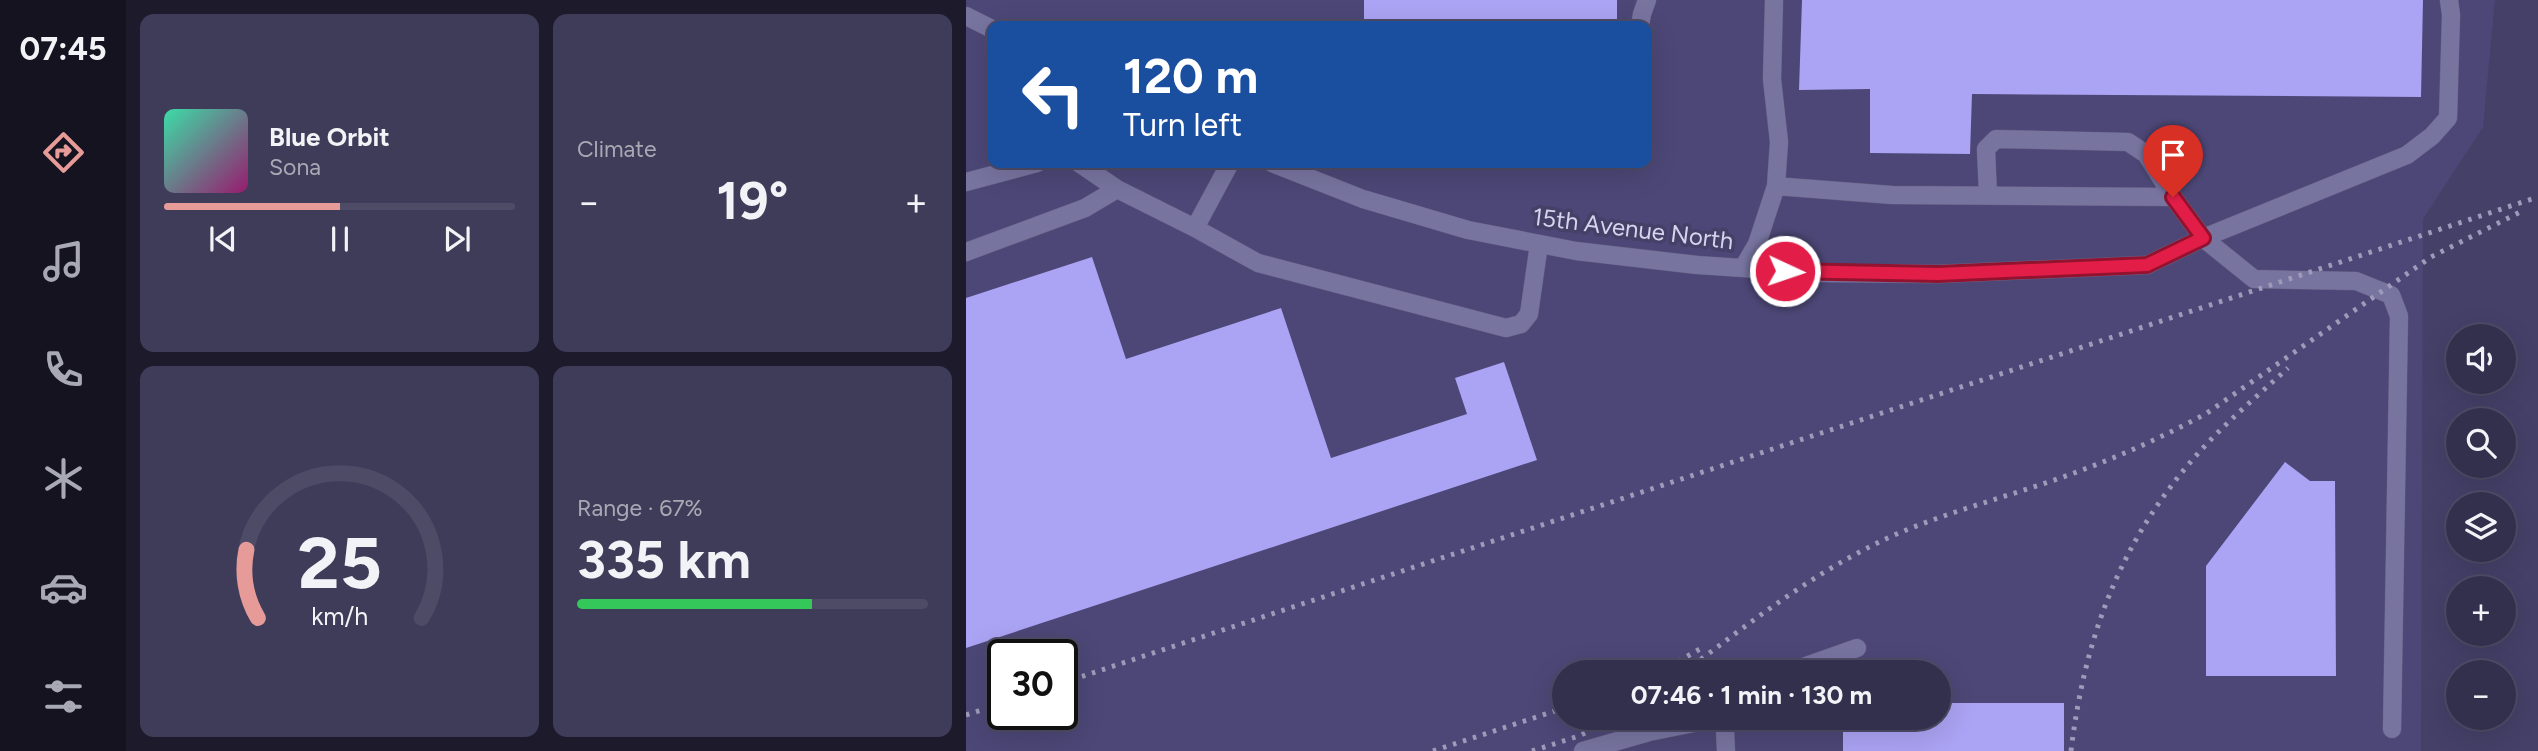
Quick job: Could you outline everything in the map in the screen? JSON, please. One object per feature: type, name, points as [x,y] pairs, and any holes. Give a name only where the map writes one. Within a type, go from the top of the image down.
[{"type":"street","points":[[1641,21],[1647,0]]},
{"type":"street","points":[[1743,268],[1757,244],[1776,186],[1779,142],[1772,79],[1774,0]]},
{"type":"street","name":"15th Avenue North","points":[[1284,168],[1363,200],[1468,230],[1589,253],[1817,273],[1938,274],[2147,265],[2203,238],[2407,155],[2432,136],[2448,118],[2451,15],[2449,0]]},
{"type":"street","points":[[966,16],[987,26]]},
{"type":"street","points":[[1988,195],[1986,149],[1996,139],[2128,142],[2146,154],[2203,238],[2254,279],[2356,281],[2390,295],[2399,316],[2392,729]]},
{"type":"street","points":[[966,182],[1018,168]]},
{"type":"street","points":[[1086,168],[1117,190],[1195,228],[1258,263],[1506,328],[1521,324],[1528,314],[1539,244]]},
{"type":"street","points":[[1195,228],[1227,168]]},
{"type":"street","points":[[1776,186],[1854,193],[2173,197]]},
{"type":"street","points":[[966,252],[1085,208],[1117,190]]},
{"type":"street","points":[[1823,660],[1857,648]]},
{"type":"street","points":[[1583,751],[1663,730]]},
{"type":"street","points":[[1725,730],[1726,751]]},
{"type":"shaded area","points":[[966,0],[2495,0],[2483,127],[2423,219],[2421,751],[966,751]]},
{"type":"building","points":[[1364,0],[1617,0],[1617,21],[1364,21]]},
{"type":"building","points":[[1802,0],[2423,0],[2421,97],[1972,94],[1970,154],[1870,153],[1870,89],[1799,90]]},
{"type":"building","points":[[1092,257],[1126,359],[1281,308],[1331,458],[1467,414],[1455,378],[1504,362],[1537,460],[966,648],[966,298]]},
{"type":"building","points":[[2285,462],[2310,481],[2335,481],[2336,676],[2206,676],[2206,566]]},
{"type":"building","points":[[1951,703],[2064,703],[2064,751],[1843,751],[1843,730],[1951,730]]},
{"type":"railway","points":[[1078,678],[2538,197]]},
{"type":"railway","points":[[1700,660],[1810,581],[1892,536],[2098,464],[2207,413],[2431,257],[2522,211]]},
{"type":"railway","points":[[2071,751],[2077,711],[2095,635],[2123,564],[2142,530],[2188,465],[2236,415],[2288,368]]},
{"type":"railway","points":[[1681,660],[1705,646]]},
{"type":"railway","points":[[966,715],[987,708]]},
{"type":"railway","points":[[1433,751],[1552,712]]},
{"type":"railway","points":[[1532,751],[1591,730]]},
{"type":"route","points":[[1785,271],[1938,274],[2147,265],[2203,238],[2173,197]]}]
